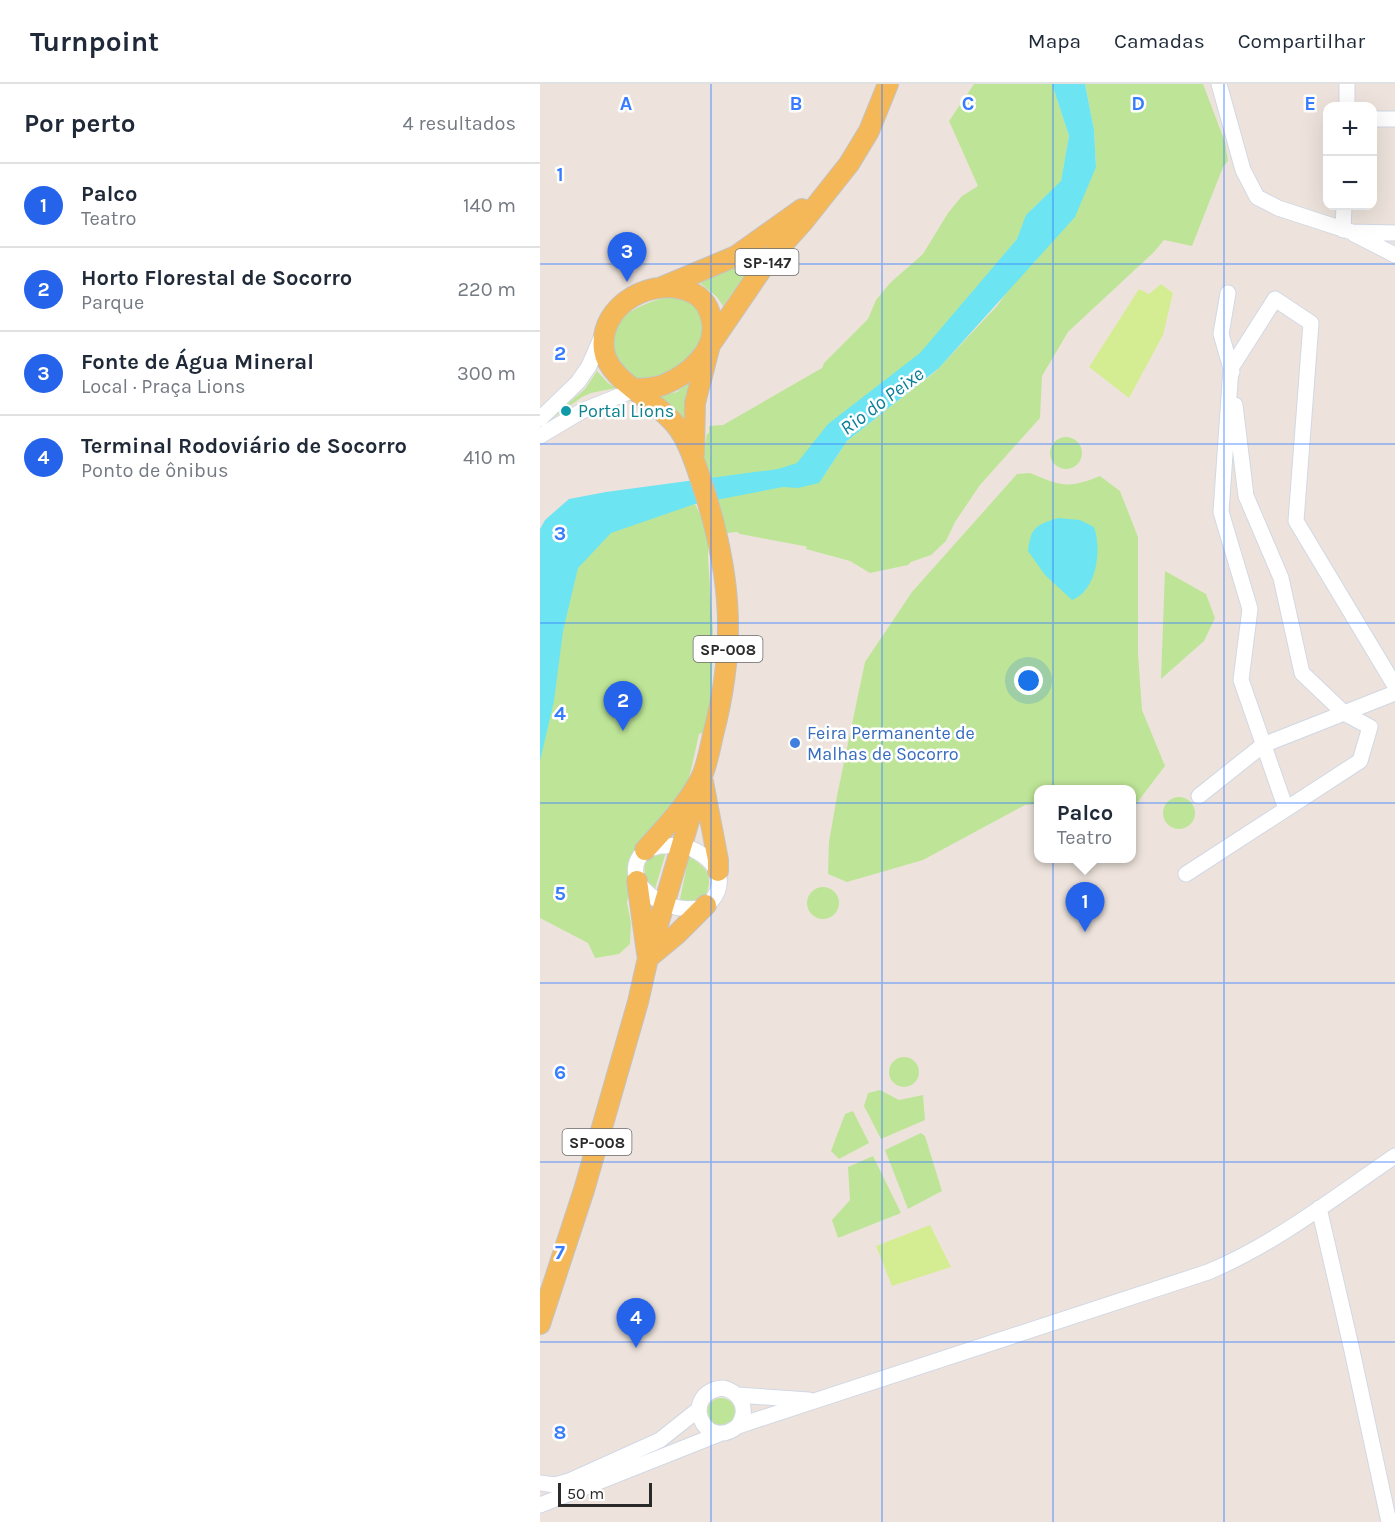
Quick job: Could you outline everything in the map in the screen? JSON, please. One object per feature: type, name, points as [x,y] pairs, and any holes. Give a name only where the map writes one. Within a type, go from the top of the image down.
[{"type":"main road","name":"SP-147","points":[[636,389],[661,386],[675,379],[688,371],[710,345],[766,263],[833,185],[869,131],[888,84]]},
{"type":"main road","name":"SP-147","points":[[606,328],[613,313],[631,297],[662,287],[736,256],[778,228],[833,185]]},
{"type":"main road","name":"SP-147","points":[[662,287],[692,293],[702,299],[712,318],[710,345]]},
{"type":"main road","points":[[606,328],[603,348],[606,361],[619,379],[636,389]]},
{"type":"main road","name":"SP-008","points":[[695,462],[695,403],[710,345]]},
{"type":"main road","name":"SP-008","points":[[540,1324],[584,1190],[638,1002],[648,958],[702,777],[721,704],[729,635],[723,570],[713,520],[695,462],[673,420],[636,389]]},
{"type":"main road","points":[[645,850],[674,817],[702,777]]},
{"type":"main road","points":[[702,777],[717,852],[718,871]]},
{"type":"main road","points":[[637,881],[648,958]]},
{"type":"main road","points":[[648,958],[706,905]]},
{"type":"street","points":[[1219,84],[1243,170],[1257,197],[1278,208],[1347,231],[1395,255]]},
{"type":"street","points":[[1347,84],[1347,102]]},
{"type":"street","points":[[1377,118],[1395,118]]},
{"type":"street","points":[[1344,210],[1347,231]]},
{"type":"street","points":[[1347,231],[1395,233]]},
{"type":"street","points":[[1186,874],[1360,761],[1370,727],[1344,713],[1302,673],[1281,578],[1246,496],[1231,368],[1221,334],[1228,293]]},
{"type":"street","points":[[1286,809],[1241,680],[1250,609],[1221,512],[1231,368],[1275,299],[1311,323],[1296,521],[1395,686]]},
{"type":"street","points":[[540,420],[578,382],[589,366],[606,328]]},
{"type":"street","points":[[540,436],[582,411],[636,389]]},
{"type":"street","points":[[1199,796],[1263,745],[1395,693]]},
{"type":"street","points":[[660,846],[681,846],[708,858],[718,871],[720,884],[717,892],[706,905],[689,909],[665,904],[651,895],[637,881],[636,863],[645,850],[660,846]]},
{"type":"street","points":[[738,1426],[1208,1272],[1238,1258],[1284,1231],[1395,1156]]},
{"type":"street","points":[[1318,1208],[1389,1522]]},
{"type":"street","points":[[540,1483],[555,1485],[569,1481],[651,1445],[699,1409],[706,1395],[716,1389],[723,1388],[737,1395],[818,1401]]},
{"type":"street","points":[[540,1505],[719,1434],[733,1431],[742,1421],[744,1407],[737,1395]]},
{"type":"street","points":[[699,1409],[704,1426],[719,1434]]},
{"type":"green space","points":[[974,84],[1052,84],[1069,136],[1061,182],[1032,209],[1017,239],[892,394],[857,419],[809,448],[804,470],[825,474],[847,441],[936,371],[997,306],[1096,167],[1094,130],[1085,84],[1203,84],[1225,142],[1228,161],[1223,167],[1192,246],[1164,240],[1068,332],[1042,376],[1040,418],[980,485],[955,522],[946,541],[931,555],[908,565],[870,573],[850,561],[806,549],[807,547],[804,546],[737,532],[727,533],[703,456],[709,426],[723,425],[822,368],[824,363],[868,319],[876,300],[890,283],[923,254],[948,213],[962,196],[978,186],[949,121]]},
{"type":"green space","points":[[761,252],[723,306],[717,297],[700,283]]},
{"type":"green space","points":[[1161,284],[1173,293],[1163,335],[1129,398],[1089,367],[1139,289],[1149,294]]},
{"type":"green space","points":[[668,297],[683,299],[696,307],[706,324],[703,337],[691,356],[674,369],[653,378],[634,377],[625,372],[616,359],[613,343],[616,328],[626,315],[636,309]]},
{"type":"green space","points":[[597,371],[616,388],[582,397],[540,427],[585,389]]},
{"type":"green space","points":[[693,379],[685,428],[659,396],[677,392]]},
{"type":"green space","points":[[1066,437],[1078,441],[1082,453],[1078,465],[1066,469],[1054,465],[1050,453],[1054,441]]},
{"type":"green space","points":[[1030,473],[1065,484],[1080,483],[1100,476],[1120,491],[1138,537],[1138,654],[1142,710],[1165,766],[1136,804],[1136,785],[1034,785],[1034,804],[1025,805],[923,860],[847,882],[828,874],[829,842],[837,796],[865,662],[912,592],[1017,474]]},
{"type":"green space","points":[[695,504],[709,532],[708,558],[713,631],[711,730],[699,734],[682,801],[631,876],[627,903],[631,923],[630,944],[619,954],[595,958],[588,943],[540,918],[540,601],[575,538]]},
{"type":"green space","points":[[1165,571],[1206,594],[1215,618],[1204,641],[1161,679]]},
{"type":"green space","points":[[1179,797],[1190,802],[1195,813],[1190,824],[1179,829],[1168,824],[1163,813],[1168,802]]},
{"type":"green space","points":[[666,852],[655,889],[646,880],[644,865],[651,856]]},
{"type":"green space","points":[[689,856],[708,873],[708,890],[705,898],[679,904]]},
{"type":"green space","points":[[823,887],[835,891],[839,903],[835,915],[823,919],[811,915],[807,903],[811,891]]},
{"type":"green space","points":[[904,1057],[915,1061],[919,1072],[915,1083],[904,1087],[893,1083],[889,1072],[893,1061]]},
{"type":"green space","points":[[880,1090],[899,1100],[923,1095],[925,1120],[881,1139],[864,1106],[868,1093]]},
{"type":"green space","points":[[853,1111],[869,1143],[839,1159],[831,1151],[845,1114]]},
{"type":"green space","points":[[921,1133],[925,1136],[942,1191],[908,1209],[885,1150]]},
{"type":"green space","points":[[873,1156],[901,1213],[838,1238],[832,1220],[850,1200],[848,1167]]},
{"type":"green space","points":[[930,1225],[951,1267],[892,1286],[876,1246]]},
{"type":"green space","points":[[721,1398],[731,1402],[735,1412],[731,1422],[721,1426],[711,1422],[707,1412],[711,1402]]},
{"type":"water","name":"Rio do Peixe","points":[[1052,84],[1085,84],[1094,130],[1096,167],[1075,217],[939,368],[847,441],[819,483],[798,488],[783,487],[695,504],[611,533],[578,568],[563,631],[554,701],[540,761],[540,529],[545,520],[569,499],[778,469],[797,463],[828,424],[920,353],[1017,239],[1026,215],[1061,181],[1069,136]]},
{"type":"water","points":[[1058,518],[1080,520],[1094,527],[1096,536],[1097,557],[1092,579],[1087,588],[1072,600],[1045,575],[1028,551],[1036,528]]},
{"type":"place","name":"Fonte de Água Mineral","points":[[627,282]]},
{"type":"place","name":"Portal Lions","points":[[566,411]]},
{"type":"place","name":"Horto Florestal de Socorro","points":[[623,731]]},
{"type":"place","name":"Feira Permanente de Malhas de Socorro","points":[[795,743]]},
{"type":"place","name":"Palco","points":[[1085,932]]},
{"type":"place","name":"Terminal Rodoviário de Socorro","points":[[636,1348]]}]
